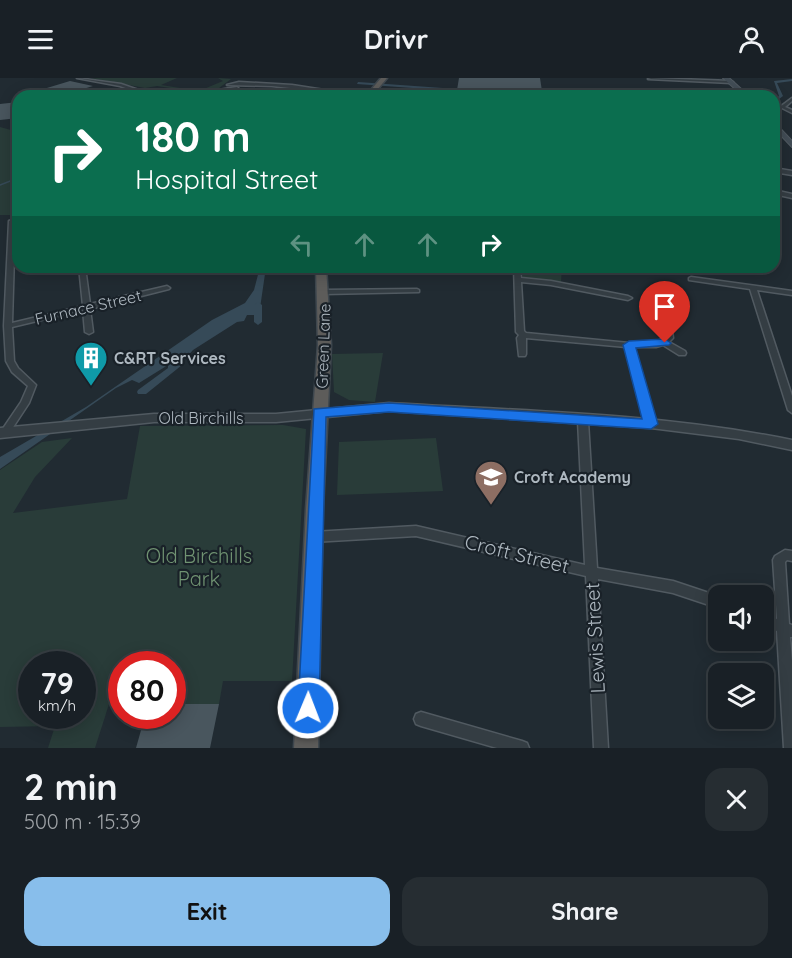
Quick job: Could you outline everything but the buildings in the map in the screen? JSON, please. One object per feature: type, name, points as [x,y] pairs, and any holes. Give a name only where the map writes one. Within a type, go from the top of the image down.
[{"type":"highway","name":"Green Lane","points":[[306,748],[313,537],[319,412],[324,372],[324,292],[322,273]]},
{"type":"main road","points":[[726,80],[738,90]]},
{"type":"main road","points":[[780,131],[792,144]]},
{"type":"main road","points":[[780,134],[792,144]]},
{"type":"street","points":[[79,78],[121,85],[135,90]]},
{"type":"street","points":[[229,85],[233,78],[248,83]]},
{"type":"street","points":[[650,79],[726,80]]},
{"type":"street","points":[[216,90],[235,88],[248,83]]},
{"type":"street","points":[[216,90],[229,85],[248,83],[322,90]]},
{"type":"street","points":[[229,85],[235,88]]},
{"type":"street","points":[[792,99],[782,107],[792,112]]},
{"type":"street","points":[[3,433],[17,411],[26,402],[32,385],[15,370],[10,361],[8,326],[12,221]]},
{"type":"street","points":[[82,273],[89,333]]},
{"type":"street","points":[[517,273],[520,332],[524,335],[629,345],[665,343],[682,353]]},
{"type":"street","points":[[691,279],[792,293]]},
{"type":"street","points":[[517,280],[551,283],[628,298]]},
{"type":"street","name":"Furnace Street","points":[[8,326],[167,288]]},
{"type":"street","points":[[753,288],[792,410]]},
{"type":"street","points":[[324,292],[417,291]]},
{"type":"street","points":[[614,296],[615,305]]},
{"type":"street","points":[[652,310],[680,314]]},
{"type":"street","points":[[665,343],[669,338],[666,312]]},
{"type":"street","points":[[522,354],[524,335]]},
{"type":"street","points":[[629,345],[651,424]]},
{"type":"street","name":"Old Birchills","points":[[3,433],[154,418],[276,418],[319,412],[389,407],[651,424],[739,434],[792,445]]},
{"type":"street","name":"Lewis Street","points":[[583,421],[601,748]]},
{"type":"street","name":"Croft Street","points":[[313,537],[416,531],[591,572],[673,587],[708,599]]},
{"type":"street","points":[[791,748],[787,630],[779,560],[785,555],[792,556]]},
{"type":"street","points":[[421,719],[522,748]]},
{"type":"green space","points":[[91,78],[177,78],[161,85],[193,90],[157,86],[145,88]]},
{"type":"green space","points":[[218,78],[231,79],[219,88],[201,90],[223,81]]},
{"type":"green space","points":[[0,127],[12,130],[12,215],[0,215]]},
{"type":"green space","points":[[523,273],[562,273],[561,282],[523,278]]},
{"type":"green space","points":[[383,353],[375,402],[349,400],[334,392],[332,354]]},
{"type":"green space","name":"Old Birchills Park","points":[[283,425],[306,429],[292,681],[223,681],[219,704],[186,704],[186,651],[108,651],[108,707],[95,748],[48,748],[54,729],[96,729],[96,651],[18,651],[18,727],[0,727],[0,470],[42,442],[72,438],[35,477],[13,513],[127,499],[140,426]]},
{"type":"green space","points":[[436,438],[443,491],[337,495],[339,442]]},
{"type":"water","points":[[258,273],[265,273],[258,322],[257,315],[247,315],[244,321],[237,322],[193,350],[175,370],[168,371],[168,365],[139,383],[132,380],[116,388],[0,469],[0,457],[86,407],[212,320],[245,303],[254,290]]},
{"type":"waterway","points":[[778,90],[775,82],[792,80]]},
{"type":"waterway","points":[[358,83],[458,90]]},
{"type":"waterway","points":[[0,185],[12,180]]},
{"type":"waterway","points":[[258,305],[258,322]]},
{"type":"waterway","points":[[142,392],[179,363]]},
{"type":"place","name":"C&RT Services","points":[[91,387]]},
{"type":"place","name":"Croft Academy","points":[[491,506]]},
{"type":"route","points":[[308,708],[319,412],[389,407],[651,424],[629,345],[665,343]]}]
